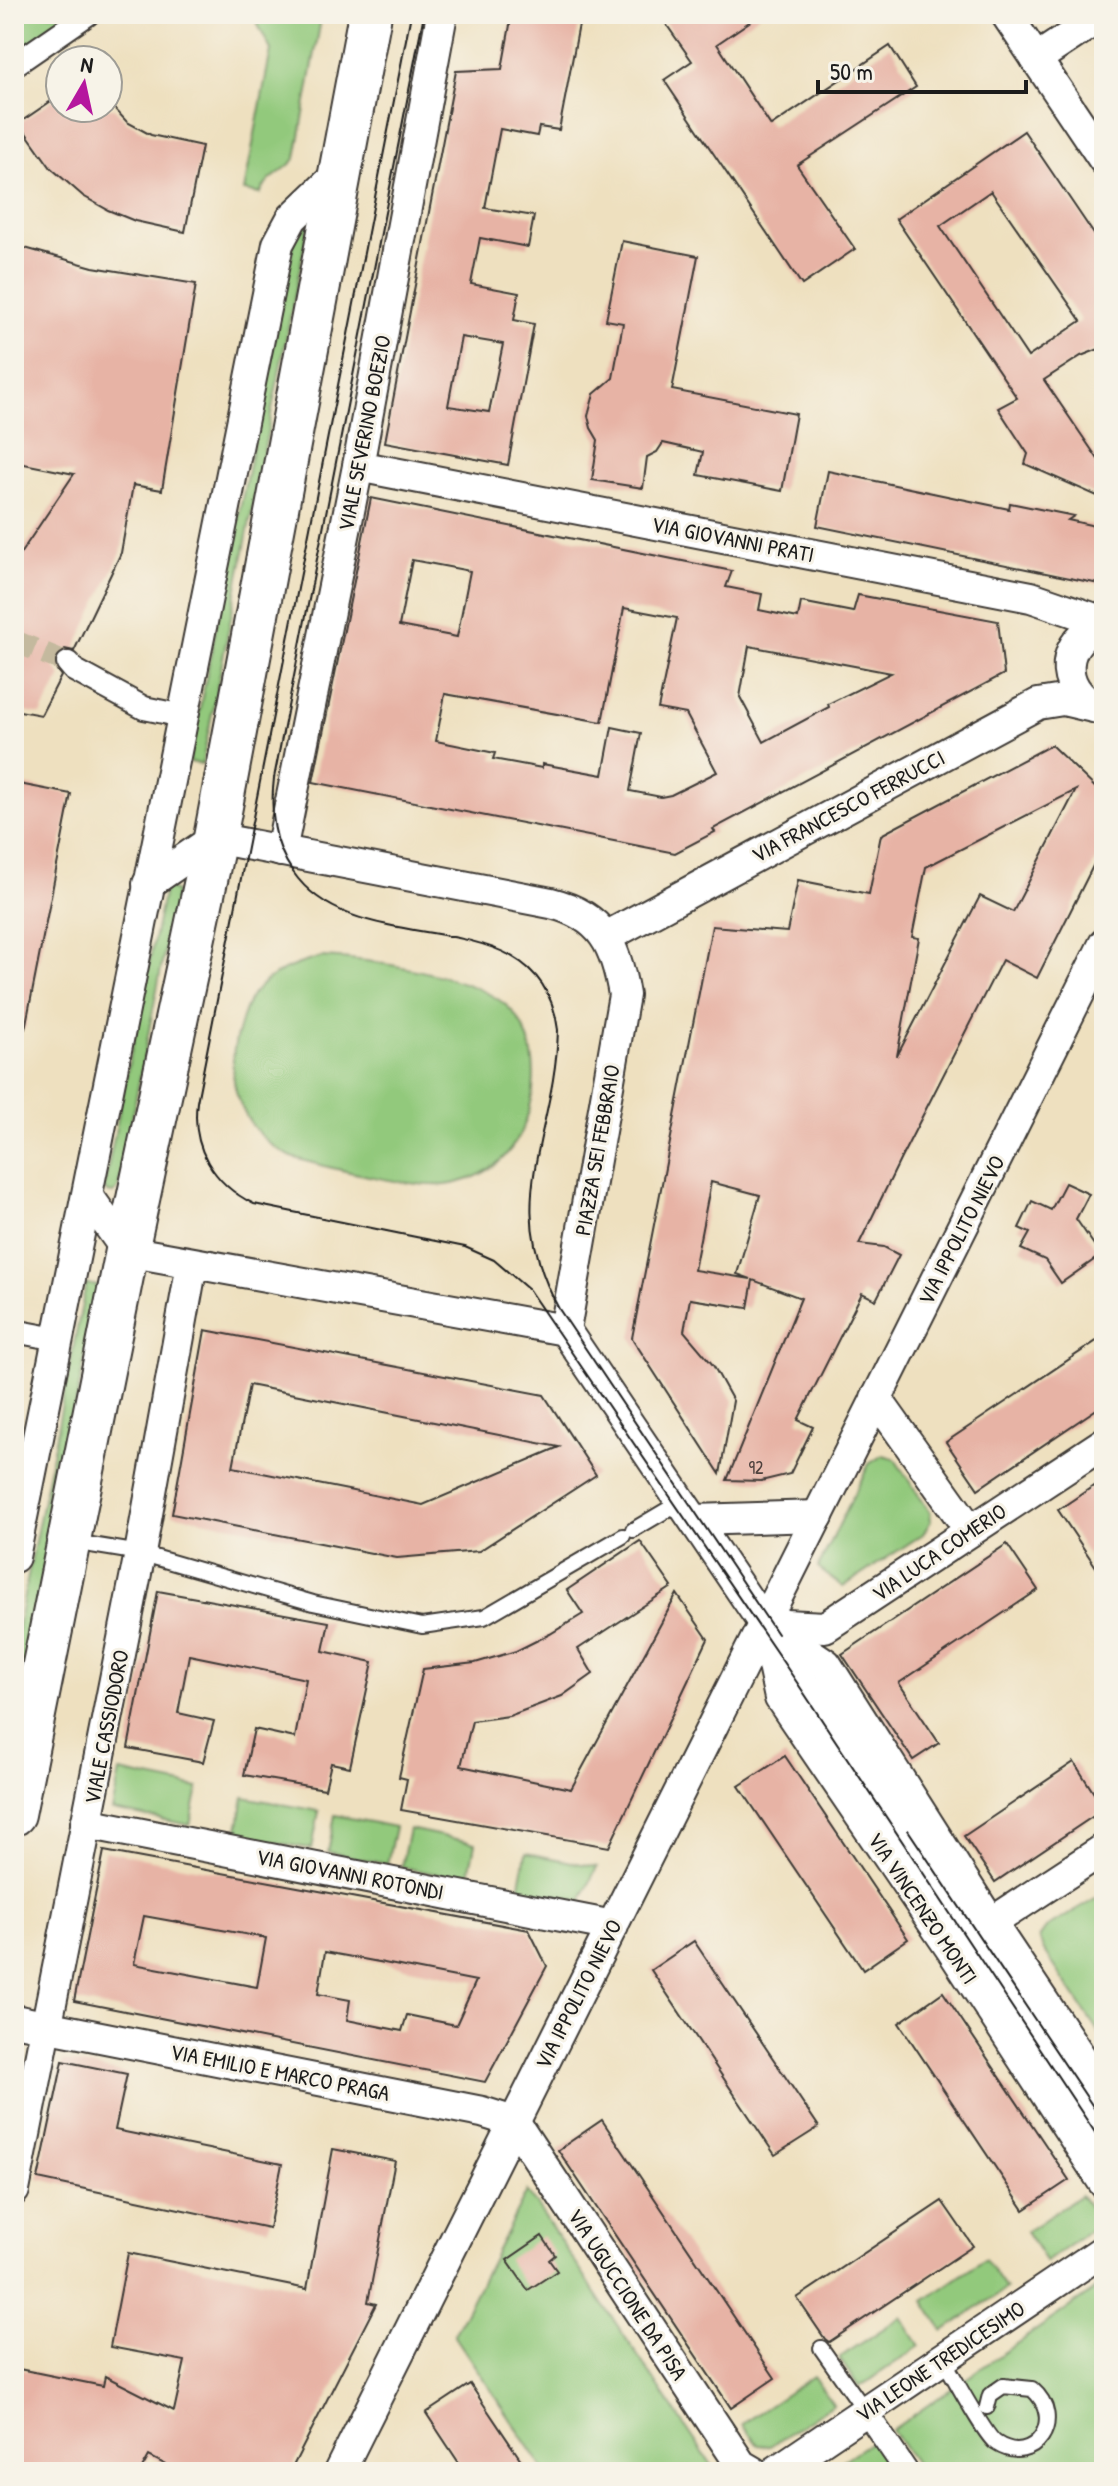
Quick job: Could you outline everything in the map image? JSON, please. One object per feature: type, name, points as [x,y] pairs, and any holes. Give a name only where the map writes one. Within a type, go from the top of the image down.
[{"type":"main road","points":[[355,14],[357,81]]},
{"type":"main road","points":[[14,1814],[127,1251],[215,838],[370,14]]},
{"type":"street","points":[[14,65],[88,14]]},
{"type":"street","name":"VIALE SEVERINO BOEZIO","points":[[281,851],[358,466],[442,14]]},
{"type":"street","points":[[1006,14],[1104,160]]},
{"type":"street","points":[[1036,59],[1104,14]]},
{"type":"street","points":[[14,1557],[278,244],[292,218],[339,173]]},
{"type":"street","name":"VIA GIOVANNI PRATI","points":[[358,466],[1031,597],[1104,623]]},
{"type":"street","name":"VIA FRANCESCO FERRUCCI","points":[[1100,709],[1084,701],[1075,690],[1069,663],[1080,637],[1104,623]]},
{"type":"street","points":[[68,663],[74,670],[144,708],[183,716]]},
{"type":"street","name":"VIA FRANCESCO FERRUCCI","points":[[606,937],[1038,704],[1063,700],[1100,709]]},
{"type":"street","points":[[148,884],[215,838]]},
{"type":"street","name":"PIAZZA SEI FEBBRAIO","points":[[215,838],[571,908],[598,926],[606,937],[620,971],[624,995],[565,1330]]},
{"type":"street","name":"VIA IPPOLITO NIEVO","points":[[339,2472],[1104,944]]},
{"type":"street","points":[[88,1196],[127,1251],[565,1330]]},
{"type":"street","name":"VIALE CASSIODORO","points":[[14,2190],[140,1553],[192,1264]]},
{"type":"street","name":"VIA VINCENZO MONTI","points":[[565,1330],[764,1624],[780,1698],[943,1936],[1104,2183]]},
{"type":"street","points":[[14,1331],[57,1339]]},
{"type":"street","points":[[876,1398],[970,1530]]},
{"type":"street","name":"VIA LUCA COMERIO","points":[[764,1624],[825,1627],[1104,1443]]},
{"type":"street","points":[[689,1510],[818,1516]]},
{"type":"street","points":[[764,1624],[1104,2133]]},
{"type":"street","name":"VIA VINCENZO MONTI","points":[[764,1624],[826,1664],[991,1923],[1104,2092]]},
{"type":"street","name":"VIA GIOVANNI ROTONDI","points":[[86,1823],[613,1926]]},
{"type":"street","points":[[991,1923],[1104,1849]]},
{"type":"street","name":"VIA EMILIO E MARCO PRAGA","points":[[14,2020],[482,2112],[514,2122]]},
{"type":"street","name":"VIA UGUCCIONE DA PISA","points":[[514,2122],[745,2470]]},
{"type":"street","name":"VIA LEONE TREDICESIMO","points":[[775,2472],[1104,2250]]},
{"type":"street","points":[[866,2412],[907,2472]]},
{"type":"lane","points":[[69,1541],[140,1553],[313,1603],[422,1626],[484,1617],[628,1533],[689,1510]]},
{"type":"lane","points":[[821,2348],[866,2412]]},
{"type":"lane","points":[[943,2359],[993,2442],[1008,2449],[1022,2449],[1041,2440],[1047,2418],[1045,2405],[1032,2389],[1003,2386],[990,2395],[987,2407]]},
{"type":"green space","points":[[14,14],[77,14],[14,56]]},
{"type":"green space","points":[[255,14],[319,14],[320,25],[296,158],[267,183],[260,194],[244,191],[271,50]]},
{"type":"green space","points":[[309,222],[202,764],[189,762],[297,227]]},
{"type":"green space","points":[[168,888],[176,892],[118,1189],[113,1193],[107,1192],[104,1187],[164,890]]},
{"type":"green space","points":[[322,957],[392,965],[446,977],[491,995],[507,1006],[520,1022],[528,1040],[534,1081],[525,1122],[505,1156],[480,1174],[459,1182],[419,1184],[349,1172],[292,1157],[260,1134],[248,1119],[235,1085],[234,1047],[243,1015],[253,994],[276,974]]},
{"type":"green space","points":[[86,1284],[99,1286],[14,1719],[14,1646]]},
{"type":"green space","points":[[883,1455],[894,1458],[930,1512],[931,1521],[923,1534],[843,1587],[818,1568],[869,1464]]},
{"type":"green space","points":[[120,1772],[198,1788],[190,1825],[112,1810]]},
{"type":"green space","points":[[244,1797],[319,1811],[312,1849],[237,1835]]},
{"type":"green space","points":[[335,1815],[395,1827],[387,1864],[328,1852]]},
{"type":"green space","points":[[409,1829],[475,1843],[468,1880],[401,1867]]},
{"type":"green space","points":[[526,1853],[597,1867],[581,1901],[519,1890]]},
{"type":"green space","points":[[1104,1894],[1104,2040],[1043,1949],[1039,1938],[1046,1928]]},
{"type":"green space","points":[[527,2191],[714,2469],[710,2472],[546,2472],[454,2335]]},
{"type":"green space","points":[[1081,2195],[1096,2217],[1096,2226],[1046,2262],[1026,2232]]},
{"type":"green space","points":[[985,2259],[1006,2289],[943,2331],[924,2301]]},
{"type":"green space","points":[[1104,2283],[1104,2472],[921,2472],[892,2430]]},
{"type":"green space","points":[[901,2317],[920,2346],[859,2387],[839,2358]]},
{"type":"green space","points":[[813,2376],[833,2404],[770,2446],[758,2445],[742,2424]]},
{"type":"green space","points":[[871,2442],[884,2459],[865,2472],[826,2472]]},
{"type":"building","points":[[512,14],[581,14],[559,130],[539,127],[537,136],[500,129],[485,208],[534,216],[528,247],[480,238],[471,284],[519,293],[514,320],[534,324],[508,465],[385,442],[456,71],[502,69]],"holes":[[[461,337],[503,344],[489,412],[448,406]]]},
{"type":"building","points":[[659,14],[761,14],[717,44],[771,126],[890,46],[916,87],[797,165],[855,249],[802,285],[664,80],[692,61]]},
{"type":"building","points":[[44,106],[44,124],[124,124],[124,119],[151,135],[202,146],[185,232],[135,221],[83,196],[51,168],[19,123]]},
{"type":"building","points":[[1024,131],[1104,249],[1104,356],[1099,349],[1081,356],[1044,380],[1104,468],[1104,499],[1025,464],[1028,454],[998,408],[1017,398],[896,219]],"holes":[[[991,191],[1081,321],[1028,357],[940,226]]]},
{"type":"building","points":[[622,241],[698,256],[672,390],[796,414],[782,491],[698,475],[703,452],[663,443],[657,452],[647,457],[643,488],[592,480],[598,440],[588,416],[594,394],[613,378],[623,323],[606,320]]},
{"type":"building","points":[[14,245],[93,267],[196,284],[162,490],[133,485],[121,553],[74,651],[65,649],[55,658],[54,666],[61,676],[41,715],[14,710],[14,563],[74,474],[14,462]]},
{"type":"building","points":[[828,471],[1009,509],[1010,503],[1074,516],[1068,520],[1104,528],[1104,585],[817,526]]},
{"type":"building","points":[[371,498],[732,571],[726,587],[762,594],[759,610],[798,618],[801,602],[853,612],[858,595],[998,621],[1004,674],[713,829],[715,832],[675,853],[313,782]],"holes":[[[412,560],[470,571],[457,637],[399,626]],[[624,608],[677,618],[658,709],[686,714],[717,772],[671,795],[661,797],[630,791],[641,733],[612,727],[603,775],[493,759],[495,753],[436,741],[445,694],[602,722]],[[749,646],[891,673],[828,704],[829,707],[764,742],[740,697]]]},
{"type":"building","points":[[1051,745],[1104,796],[1104,844],[1037,978],[1002,960],[859,1244],[884,1247],[899,1255],[876,1300],[862,1293],[798,1420],[813,1427],[790,1474],[761,1481],[727,1480],[801,1298],[753,1280],[748,1308],[690,1299],[684,1331],[713,1365],[733,1401],[720,1474],[632,1338],[712,926],[787,932],[798,880],[869,894],[881,835]],"holes":[[[1076,790],[1013,912],[980,896],[897,1056],[919,938],[912,937],[926,867]],[[711,1182],[760,1195],[737,1274],[751,1279],[694,1270]]]},
{"type":"building","points":[[14,783],[71,794],[25,1029],[14,1028]]},
{"type":"building","points":[[1065,1183],[1089,1194],[1076,1219],[1101,1255],[1061,1283],[1045,1260],[1021,1249],[1030,1233],[1019,1228],[1032,1201],[1051,1210]]},
{"type":"building","points":[[205,1330],[544,1395],[596,1475],[479,1551],[397,1558],[172,1514]],"holes":[[[249,1385],[559,1447],[423,1505],[233,1467]]]},
{"type":"building","points":[[1104,1336],[1104,1404],[978,1489],[946,1442]]},
{"type":"building","points":[[1104,1479],[1104,1579],[1058,1510]]},
{"type":"building","points":[[640,1541],[672,1587],[578,1649],[593,1674],[562,1696],[509,1716],[472,1721],[461,1766],[571,1789],[677,1594],[708,1639],[609,1847],[401,1810],[407,1779],[399,1777],[423,1669],[475,1663],[516,1651],[550,1634],[583,1614],[567,1590]]},
{"type":"building","points":[[1007,1544],[1038,1590],[899,1683],[939,1743],[913,1760],[842,1654]]},
{"type":"building","points":[[158,1591],[329,1622],[323,1651],[373,1662],[350,1767],[331,1763],[325,1789],[244,1775],[254,1729],[295,1738],[306,1679],[189,1655],[178,1713],[214,1721],[203,1762],[128,1748]]},
{"type":"building","points":[[785,1756],[908,1939],[863,1970],[739,1786]]},
{"type":"building","points":[[1074,1762],[1104,1809],[995,1882],[964,1836]]},
{"type":"building","points":[[104,1851],[529,1930],[547,1966],[485,2082],[74,2001]],"holes":[[[144,1916],[266,1938],[257,1987],[134,1964]],[[325,1952],[379,1962],[476,1981],[456,2025],[407,2015],[402,2031],[347,2020],[350,2000],[318,1994]]]},
{"type":"building","points":[[694,1941],[819,2127],[775,2155],[651,1970]]},
{"type":"building","points":[[943,1992],[1069,2180],[1024,2210],[899,2023]]},
{"type":"building","points":[[63,2061],[127,2074],[115,2130],[282,2164],[269,2228],[38,2179]]},
{"type":"building","points":[[602,2120],[775,2378],[731,2408],[558,2150]]},
{"type":"building","points":[[333,2149],[395,2161],[368,2302],[376,2304],[290,2472],[180,2472],[149,2456],[140,2472],[14,2472],[14,2368],[103,2386],[105,2376],[174,2411],[185,2361],[110,2347],[128,2253],[307,2289]]},
{"type":"building","points":[[942,2201],[973,2246],[829,2342],[825,2339],[797,2298]]},
{"type":"building","points":[[542,2236],[555,2255],[549,2260],[557,2271],[528,2290],[507,2260]]},
{"type":"building","points":[[470,2384],[529,2472],[465,2472],[426,2413]]},
{"type":"tunnel","points":[[14,641],[68,663]]},
{"type":"tram line","points":[[411,14],[197,1102],[196,1118],[202,1149],[216,1175],[254,1204],[465,1247],[494,1260],[529,1290],[798,1684],[1104,2146]]},
{"type":"tram line","points":[[424,14],[274,778],[274,827],[281,850],[293,872],[323,901],[360,918],[484,945],[519,961],[544,988],[558,1030],[555,1068],[535,1169],[532,1201],[533,1234],[542,1270],[559,1309],[777,1634]]},
{"type":"tram line","points":[[908,1830],[1104,2123]]}]
